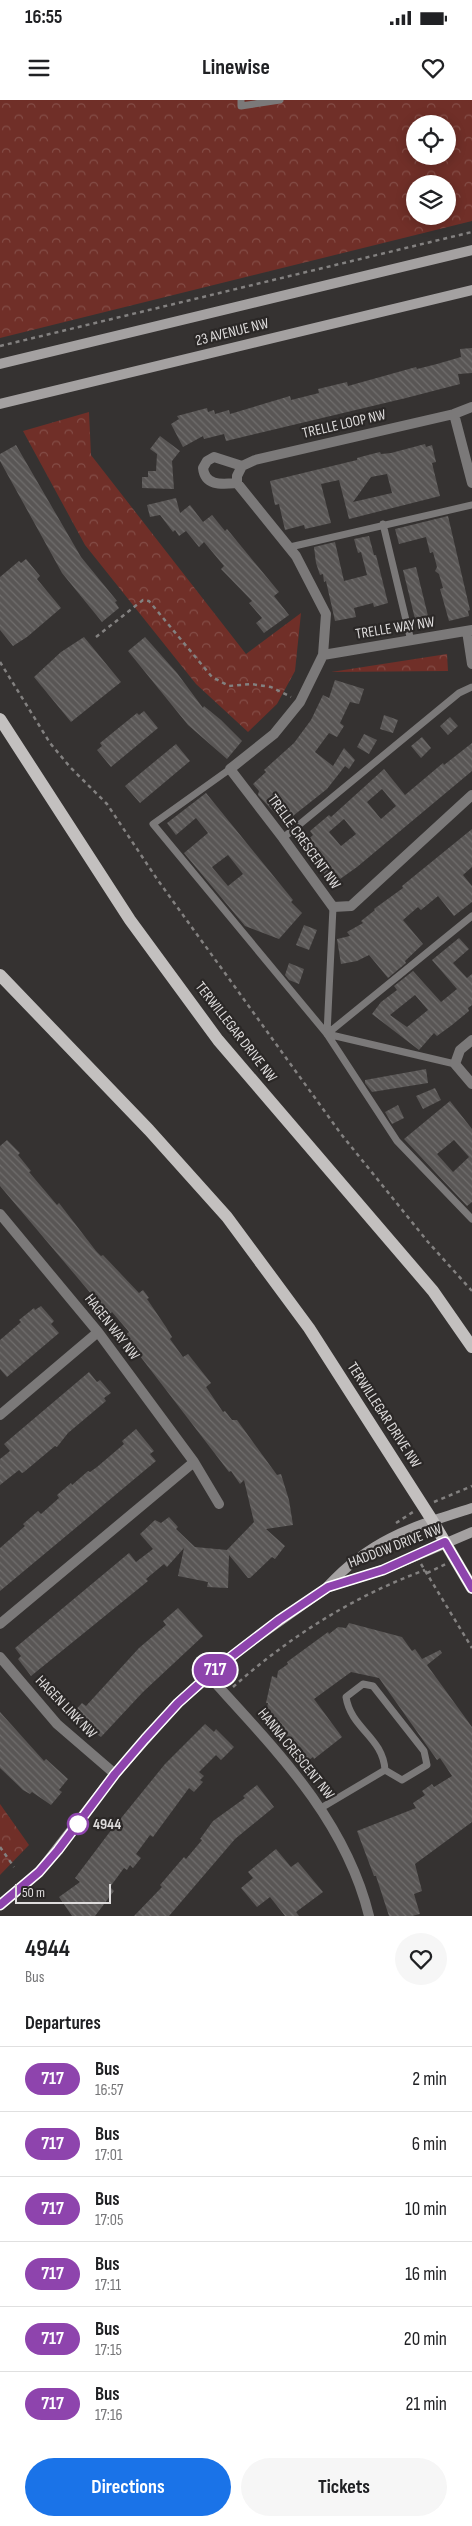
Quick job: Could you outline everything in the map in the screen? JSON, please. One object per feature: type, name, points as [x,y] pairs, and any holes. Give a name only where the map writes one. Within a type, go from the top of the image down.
[{"type":"main road","name":"23 AVENUE NW","points":[[0,364],[472,250]]},
{"type":"main road","points":[[417,303],[472,284]]},
{"type":"main road","name":"23 AVENUE NW","points":[[0,404],[472,290]]},
{"type":"main road","name":"TERWILLEGAR DRIVE NW","points":[[0,719],[130,920],[218,1040],[433,1291],[472,1347]]},
{"type":"main road","name":"TERWILLEGAR DRIVE NW","points":[[0,975],[149,1130],[227,1217],[309,1328],[432,1520],[472,1588]]},
{"type":"main road","name":"HADDOW DRIVE NW","points":[[0,1905],[21,1889],[52,1857],[115,1774],[178,1703],[208,1676],[279,1620],[328,1587],[348,1564],[382,1542],[401,1531],[472,1508]]},
{"type":"main road","name":"HADDOW DRIVE NW","points":[[328,1587],[383,1570],[472,1532]]},
{"type":"street","name":"TRELLE LOOP NW","points":[[242,466],[255,460],[454,414],[472,407]]},
{"type":"street","points":[[454,414],[472,483]]},
{"type":"street","points":[[230,770],[274,734],[300,702],[323,655],[326,614],[290,547],[237,483],[237,476],[242,466],[214,457],[207,461],[203,468],[205,477],[213,483],[237,483]]},
{"type":"street","points":[[469,630],[472,664]]},
{"type":"street","name":"TRELLE WAY NW","points":[[323,655],[469,630]]},
{"type":"street","name":"TRELLE CRESCENT NW","points":[[230,770],[283,838],[332,906],[351,906],[472,795]]},
{"type":"street","points":[[472,1040],[460,1050],[455,1064],[472,1084]]},
{"type":"street","name":"HAGEN WAY NW","points":[[0,1214],[98,1332],[194,1462],[219,1504]]},
{"type":"street","points":[[0,1414],[98,1332]]},
{"type":"street","points":[[0,1624],[194,1462]]},
{"type":"street","name":"HAGEN LINK NW","points":[[0,1657],[56,1724],[115,1774]]},
{"type":"street","name":"HANNA CRESCENT NW","points":[[208,1676],[276,1749],[321,1808],[353,1869],[369,1916]]},
{"type":"lane","points":[[241,100],[241,106],[280,100]]},
{"type":"lane","points":[[290,547],[472,505]]},
{"type":"lane","points":[[383,524],[411,640]]},
{"type":"lane","points":[[283,838],[459,693],[472,687]]},
{"type":"lane","points":[[230,770],[153,824],[327,1034],[397,1141],[472,1219]]},
{"type":"lane","points":[[327,1034],[332,906]]},
{"type":"lane","points":[[327,1034],[472,916]]},
{"type":"lane","points":[[327,1034],[455,1064]]},
{"type":"lane","points":[[363,1684],[373,1686],[424,1751],[427,1765],[402,1780],[384,1770],[384,1755],[348,1710],[346,1697],[363,1684]]},
{"type":"lane","points":[[321,1808],[384,1770]]},
{"type":"path","points":[[0,346],[472,232]]},
{"type":"path","points":[[96,637],[143,600],[149,601],[212,677],[229,686],[251,684],[271,687],[300,702]]},
{"type":"path","points":[[0,662],[50,743],[70,767],[107,804],[157,879],[341,1134],[428,1242],[472,1291]]},
{"type":"path","points":[[443,1498],[472,1486]]},
{"type":"path","points":[[419,1561],[472,1648]]},
{"type":"path","points":[[233,1687],[266,1660],[328,1616],[370,1594],[440,1567]]},
{"type":"path","points":[[0,1847],[14,1867]]},
{"type":"green space","points":[[0,100],[472,100],[472,221],[456,225],[456,175],[406,175],[406,225],[456,225],[0,338]]},
{"type":"green space","points":[[89,412],[91,455],[246,654],[301,613],[295,671],[277,704],[248,732],[196,684],[85,545],[23,431]]},
{"type":"green space","points":[[447,654],[448,671],[331,672]]},
{"type":"green space","points":[[0,1804],[29,1845],[0,1875]]},
{"type":"building","points":[[472,348],[472,373],[458,374],[460,384],[406,398],[226,441],[224,434],[204,439],[203,436],[183,447],[171,424],[179,419],[177,416],[207,408],[208,412],[214,410],[215,414],[229,410],[230,414],[290,396],[291,400],[319,393],[318,389],[347,382],[348,386],[416,367],[417,369],[437,364],[461,357],[460,349]]},
{"type":"building","points":[[160,436],[180,451],[172,461],[174,489],[142,488],[142,477],[148,477],[148,471],[156,471],[157,454],[150,449]]},
{"type":"building","points":[[425,444],[426,447],[432,445],[436,462],[432,463],[440,496],[349,519],[339,480],[321,484],[331,523],[305,529],[304,525],[285,530],[279,504],[275,505],[270,481],[357,460],[357,458],[380,452],[381,454]],"holes":[[[387,474],[392,493],[353,502],[371,477]]]},
{"type":"building","points":[[16,445],[81,557],[117,601],[115,602],[119,608],[102,622],[62,573],[0,461],[0,454]]},
{"type":"building","points":[[176,498],[180,513],[190,505],[203,522],[212,515],[225,531],[227,529],[279,592],[274,596],[289,615],[264,633],[256,623],[262,618],[249,603],[252,601],[221,569],[224,566],[204,542],[199,547],[186,531],[179,536],[175,530],[173,532],[160,515],[150,517],[147,505]]},
{"type":"building","points":[[448,516],[470,610],[468,611],[469,616],[449,621],[440,589],[443,588],[439,574],[435,571],[437,567],[433,552],[430,553],[426,537],[399,544],[395,529]]},
{"type":"building","points":[[369,536],[374,555],[376,555],[388,603],[374,607],[373,603],[354,608],[356,617],[335,621],[326,581],[324,582],[323,574],[320,575],[316,563],[314,547],[335,542],[344,581],[367,575],[361,552],[358,553],[354,539]]},
{"type":"building","points":[[26,559],[40,576],[37,579],[61,608],[27,637],[13,646],[0,630],[0,577],[19,561],[21,563]]},
{"type":"building","points":[[416,567],[429,620],[416,623],[403,570]]},
{"type":"building","points":[[84,637],[121,682],[71,722],[34,677],[61,652]]},
{"type":"building","points":[[145,637],[177,673],[203,708],[204,706],[221,720],[242,741],[227,759],[188,725],[128,651]]},
{"type":"building","points":[[335,680],[364,689],[359,704],[350,702],[340,723],[344,726],[337,737],[329,733],[315,752],[333,766],[344,748],[355,760],[349,769],[345,766],[327,789],[284,823],[258,795],[259,791],[253,784],[266,772],[264,770],[294,743],[311,720],[323,695],[329,698]]},
{"type":"building","points":[[144,711],[158,728],[111,767],[97,750],[102,746],[100,743],[137,713],[139,715]]},
{"type":"building","points":[[384,715],[398,720],[393,733],[380,729]]},
{"type":"building","points":[[450,717],[458,726],[448,735],[440,726]]},
{"type":"building","points":[[364,734],[377,740],[369,754],[357,747]]},
{"type":"building","points":[[422,737],[431,748],[421,758],[411,746]]},
{"type":"building","points":[[472,743],[472,771],[357,867],[333,884],[301,846],[313,835],[310,831],[329,815],[331,817],[384,769],[405,795],[443,763],[444,765]],"holes":[[[382,789],[396,806],[381,819],[367,802]],[[344,819],[356,834],[341,846],[329,832]]]},
{"type":"building","points":[[176,744],[190,761],[140,803],[125,786]]},
{"type":"building","points":[[206,793],[293,900],[291,902],[302,913],[279,939],[245,926],[184,853],[208,833],[196,818],[176,835],[167,823]],"holes":[[[228,855],[243,874],[228,886],[212,867]]]},
{"type":"building","points":[[472,829],[472,867],[463,875],[472,886],[472,902],[454,916],[438,896],[421,910],[418,907],[403,920],[423,944],[405,961],[406,963],[388,978],[369,955],[357,961],[341,964],[337,939],[350,936],[347,932],[363,923],[361,921],[374,909],[403,888],[402,886]]},
{"type":"building","points":[[304,925],[317,930],[309,950],[296,945]]},
{"type":"building","points":[[459,938],[469,949],[453,963],[467,978],[472,974],[472,1005],[468,1008],[469,1011],[452,1025],[437,1036],[434,1033],[419,1050],[372,1014],[381,1002],[397,990],[394,986],[413,971],[441,1002],[457,989],[432,960]],"holes":[[[415,995],[428,1010],[407,1027],[390,1015]]]},
{"type":"building","points":[[289,963],[304,969],[299,984],[289,980],[285,975]]},
{"type":"building","points":[[426,1069],[428,1083],[372,1092],[365,1083],[365,1080]]},
{"type":"building","points":[[435,1088],[441,1100],[423,1109],[416,1096]]},
{"type":"building","points":[[450,1101],[472,1129],[472,1202],[467,1206],[404,1139]],"holes":[[[454,1140],[469,1157],[453,1172],[437,1154]]]},
{"type":"building","points":[[398,1105],[404,1118],[392,1124],[385,1112]]},
{"type":"building","points":[[7,1140],[20,1153],[18,1155],[31,1171],[29,1172],[57,1205],[59,1203],[96,1251],[101,1256],[103,1255],[139,1293],[143,1290],[172,1337],[170,1339],[183,1357],[188,1354],[211,1383],[206,1387],[223,1412],[225,1411],[232,1420],[237,1420],[277,1475],[281,1474],[289,1500],[293,1525],[266,1529],[285,1546],[275,1559],[272,1557],[250,1578],[229,1555],[228,1588],[207,1587],[208,1582],[178,1576],[184,1548],[167,1567],[164,1564],[146,1579],[148,1581],[31,1676],[18,1659],[21,1656],[15,1648],[129,1553],[136,1562],[153,1549],[140,1534],[155,1520],[161,1523],[169,1517],[178,1527],[176,1529],[195,1547],[227,1550],[254,1522],[244,1480],[240,1484],[231,1471],[229,1472],[133,1347],[125,1335],[129,1332],[112,1312],[109,1315],[0,1186],[0,1146]]},
{"type":"building","points":[[41,1306],[54,1321],[51,1324],[59,1333],[7,1377],[0,1369],[0,1340],[21,1322],[19,1320],[34,1308],[35,1310]]},
{"type":"building","points":[[89,1372],[97,1382],[100,1380],[111,1393],[104,1398],[106,1401],[68,1433],[57,1447],[55,1446],[24,1472],[22,1473],[19,1470],[0,1485],[0,1459],[10,1451],[4,1444]]},
{"type":"building","points":[[136,1429],[154,1451],[150,1454],[156,1461],[0,1591],[0,1548],[25,1526],[23,1524],[38,1511],[41,1514],[59,1498],[57,1495],[71,1483],[72,1485],[88,1471],[90,1472],[97,1467],[124,1444],[122,1441]]},
{"type":"building","points":[[178,1608],[203,1636],[143,1692],[101,1737],[94,1732],[91,1736],[69,1717],[82,1703],[86,1706],[139,1648],[166,1625],[163,1621]]},
{"type":"building","points":[[349,1623],[402,1637],[412,1651],[415,1649],[422,1659],[440,1650],[442,1653],[427,1665],[472,1727],[472,1822],[415,1864],[422,1891],[414,1894],[420,1914],[412,1916],[389,1916],[376,1876],[374,1876],[357,1831],[416,1808],[413,1803],[425,1795],[422,1791],[432,1784],[434,1787],[452,1776],[440,1758],[437,1760],[379,1678],[351,1672],[314,1699],[342,1737],[314,1759],[313,1757],[305,1763],[278,1724],[275,1726],[266,1713],[268,1703],[266,1703],[272,1676],[277,1678],[278,1671],[288,1664],[287,1662],[328,1632],[329,1634],[338,1627],[346,1628]]},
{"type":"building","points":[[0,1712],[44,1761],[46,1759],[68,1779],[59,1790],[62,1792],[51,1805],[32,1792],[30,1794],[23,1790],[0,1768]]},
{"type":"building","points":[[205,1724],[214,1732],[216,1729],[234,1747],[221,1760],[216,1755],[199,1772],[204,1776],[200,1780],[203,1782],[194,1792],[189,1788],[153,1837],[150,1835],[136,1854],[141,1858],[133,1868],[130,1865],[127,1870],[124,1868],[110,1887],[114,1891],[95,1916],[72,1916],[59,1897],[80,1882],[75,1878],[109,1833],[165,1764]]},
{"type":"building","points":[[257,1785],[274,1807],[235,1839],[169,1916],[134,1916],[162,1887],[160,1885],[184,1857],[186,1859],[202,1840],[200,1839],[213,1821],[245,1798],[243,1796]]},
{"type":"building","points":[[276,1849],[291,1867],[298,1862],[323,1892],[296,1912],[299,1916],[285,1916],[270,1897],[257,1907],[241,1888],[253,1878],[248,1872]]},
{"type":"bus line","name":"717","points":[[0,1905],[39,1872],[58,1850],[115,1774],[178,1703],[242,1648],[303,1603],[328,1587],[383,1570],[445,1542],[472,1588]]},
{"type":"place","name":"4944","points":[[78,1824]]}]
